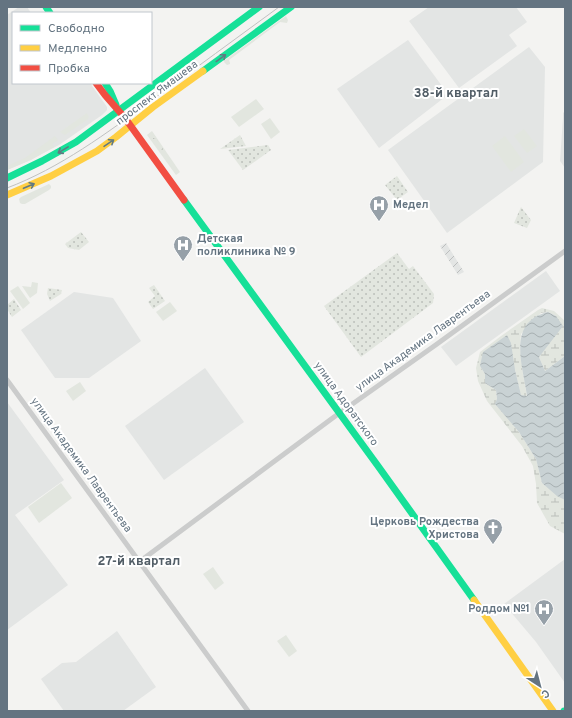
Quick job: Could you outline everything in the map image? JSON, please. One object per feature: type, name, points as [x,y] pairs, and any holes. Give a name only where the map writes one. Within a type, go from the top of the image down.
[{"type":"street","name":"проспект Ямашева","points":[[7,178],[30,168],[83,137],[259,7]]},
{"type":"street","name":"проспект Ямашева","points":[[7,195],[68,168],[97,151],[153,107],[291,7]]},
{"type":"street","name":"улица Адоратского","points":[[97,84],[119,110],[465,587],[553,711]]},
{"type":"street","name":"улица Адоратского","points":[[105,84],[110,91],[119,110]]},
{"type":"street","name":"улица Академика Лаврентьева","points":[[139,562],[339,413],[565,251]]},
{"type":"street","name":"улица Академика Лаврентьева","points":[[7,380],[248,711]]},
{"type":"shaded area","points":[[19,7],[27,7],[30,12],[12,12],[12,84],[91,84],[107,107],[107,110],[59,145],[7,170],[7,15]]},
{"type":"shaded area","points":[[429,7],[516,7],[527,22],[509,35],[517,46],[459,88],[409,21]]},
{"type":"shaded area","points":[[408,40],[442,86],[445,97],[379,148],[337,89]]},
{"type":"shaded area","points":[[529,47],[545,67],[543,162],[447,233],[388,150]]},
{"type":"shaded area","points":[[565,111],[565,168],[560,161],[563,113]]},
{"type":"shaded area","points":[[446,243],[464,272],[458,275],[440,246]]},
{"type":"shaded area","points":[[546,271],[560,291],[456,366],[441,347]]},
{"type":"shaded area","points":[[74,292],[113,298],[141,341],[89,378],[55,378],[21,330]]},
{"type":"shaded area","points":[[205,368],[244,422],[164,480],[125,426]]},
{"type":"shaded area","points":[[7,402],[64,480],[15,515],[68,585],[7,630]]},
{"type":"shaded area","name":"Роддом №1","points":[[565,559],[565,683],[536,642],[504,604]]},
{"type":"shaded area","points":[[117,631],[156,687],[123,711],[64,711],[41,679],[62,663],[76,662]]},
{"type":"green space","points":[[286,16],[288,20],[287,23],[280,22],[229,60],[230,64],[227,65],[224,62],[225,60]]},
{"type":"green space","points":[[256,99],[264,109],[239,127],[231,117]]},
{"type":"green space","points":[[87,113],[89,117],[88,119],[65,135],[60,132]]},
{"type":"green space","points":[[270,118],[280,132],[271,139],[261,124]]},
{"type":"green space","points":[[524,129],[537,146],[527,153],[514,136]]},
{"type":"green space","points":[[152,131],[180,172],[176,175],[147,135]]},
{"type":"green space","points":[[240,135],[246,146],[220,149]]},
{"type":"green space","points":[[55,136],[58,140],[52,144],[54,147],[31,160],[7,170],[7,166],[25,158]]},
{"type":"green space","points":[[505,136],[524,162],[511,172],[492,146]]},
{"type":"green space","points":[[153,138],[156,139],[174,165],[174,168],[171,167],[153,141]]},
{"type":"green space","points":[[268,145],[271,150],[243,170],[228,150]]},
{"type":"green space","points":[[397,176],[408,192],[397,200],[385,185]]},
{"type":"green space","points":[[49,184],[51,188],[49,190],[25,204],[20,203],[19,199],[21,197]]},
{"type":"green space","points":[[521,207],[531,220],[527,228],[514,223]]},
{"type":"green space","points":[[81,232],[89,242],[79,250],[68,248],[65,244]]},
{"type":"green space","points":[[397,253],[409,269],[413,266],[434,294],[433,303],[361,357],[324,306]]},
{"type":"green space","points":[[32,282],[38,283],[37,293],[30,298],[22,286],[31,287]]},
{"type":"green space","points":[[154,285],[165,301],[153,309],[148,302],[155,296],[149,288]]},
{"type":"green space","points":[[18,286],[30,303],[23,309],[10,291]]},
{"type":"green space","points":[[48,288],[62,290],[61,294],[50,301],[47,294]]},
{"type":"green space","points":[[14,299],[21,310],[12,317],[7,309],[7,305]]},
{"type":"green space","points":[[170,302],[177,311],[163,321],[156,312]]},
{"type":"green space","points":[[542,308],[554,311],[565,321],[565,356],[545,371],[539,357],[556,316],[548,312],[541,313],[521,334],[520,347],[527,396],[521,396],[515,370],[480,366],[485,374],[485,383],[496,390],[497,399],[536,459],[542,483],[565,500],[565,534],[550,526],[537,503],[533,466],[522,446],[487,401],[478,381],[476,368],[480,352]]},
{"type":"green space","points":[[80,382],[86,391],[73,401],[66,391]]},
{"type":"green space","points":[[61,483],[72,498],[39,523],[28,507]]},
{"type":"green space","points":[[213,567],[224,583],[215,590],[203,574]]},
{"type":"green space","points":[[286,635],[297,651],[289,657],[277,641]]},
{"type":"water","points":[[548,312],[556,316],[563,326],[539,357],[545,371],[565,356],[565,500],[557,496],[542,483],[536,459],[519,432],[495,404],[497,399],[496,390],[485,383],[485,374],[480,366],[483,352],[507,335],[511,343],[521,395],[527,396],[521,359],[520,346],[522,335],[526,325],[535,317]]},
{"type":"tram line","points":[[7,188],[27,180],[82,149],[279,7]]},
{"type":"traffic: fast","points":[[46,7],[49,12]]},
{"type":"traffic: fast","points":[[7,178],[76,142],[259,7]]},
{"type":"traffic: fast","points":[[203,71],[291,7]]},
{"type":"traffic: fast","points":[[106,84],[116,105]]},
{"type":"traffic: fast","points":[[184,200],[474,600]]},
{"type":"traffic: slow","points":[[7,195],[51,176],[97,151],[153,107],[203,71]]},
{"type":"traffic: slow","points":[[474,600],[553,711]]},
{"type":"traffic: jam","points":[[97,84],[125,118],[184,200]]},
{"type":"place","name":"Медел","points":[[379,222]]},
{"type":"place","name":"Детская поликлиника № 9","points":[[183,262]]},
{"type":"place","name":"Церковь Рождества Христова","points":[[493,545]]},
{"type":"place","name":"Роддом №1","points":[[544,626]]},
{"type":"district","name":"38-й квартал","points":[[456,94]]},
{"type":"district","name":"27-й квартал","points":[[139,562]]}]
